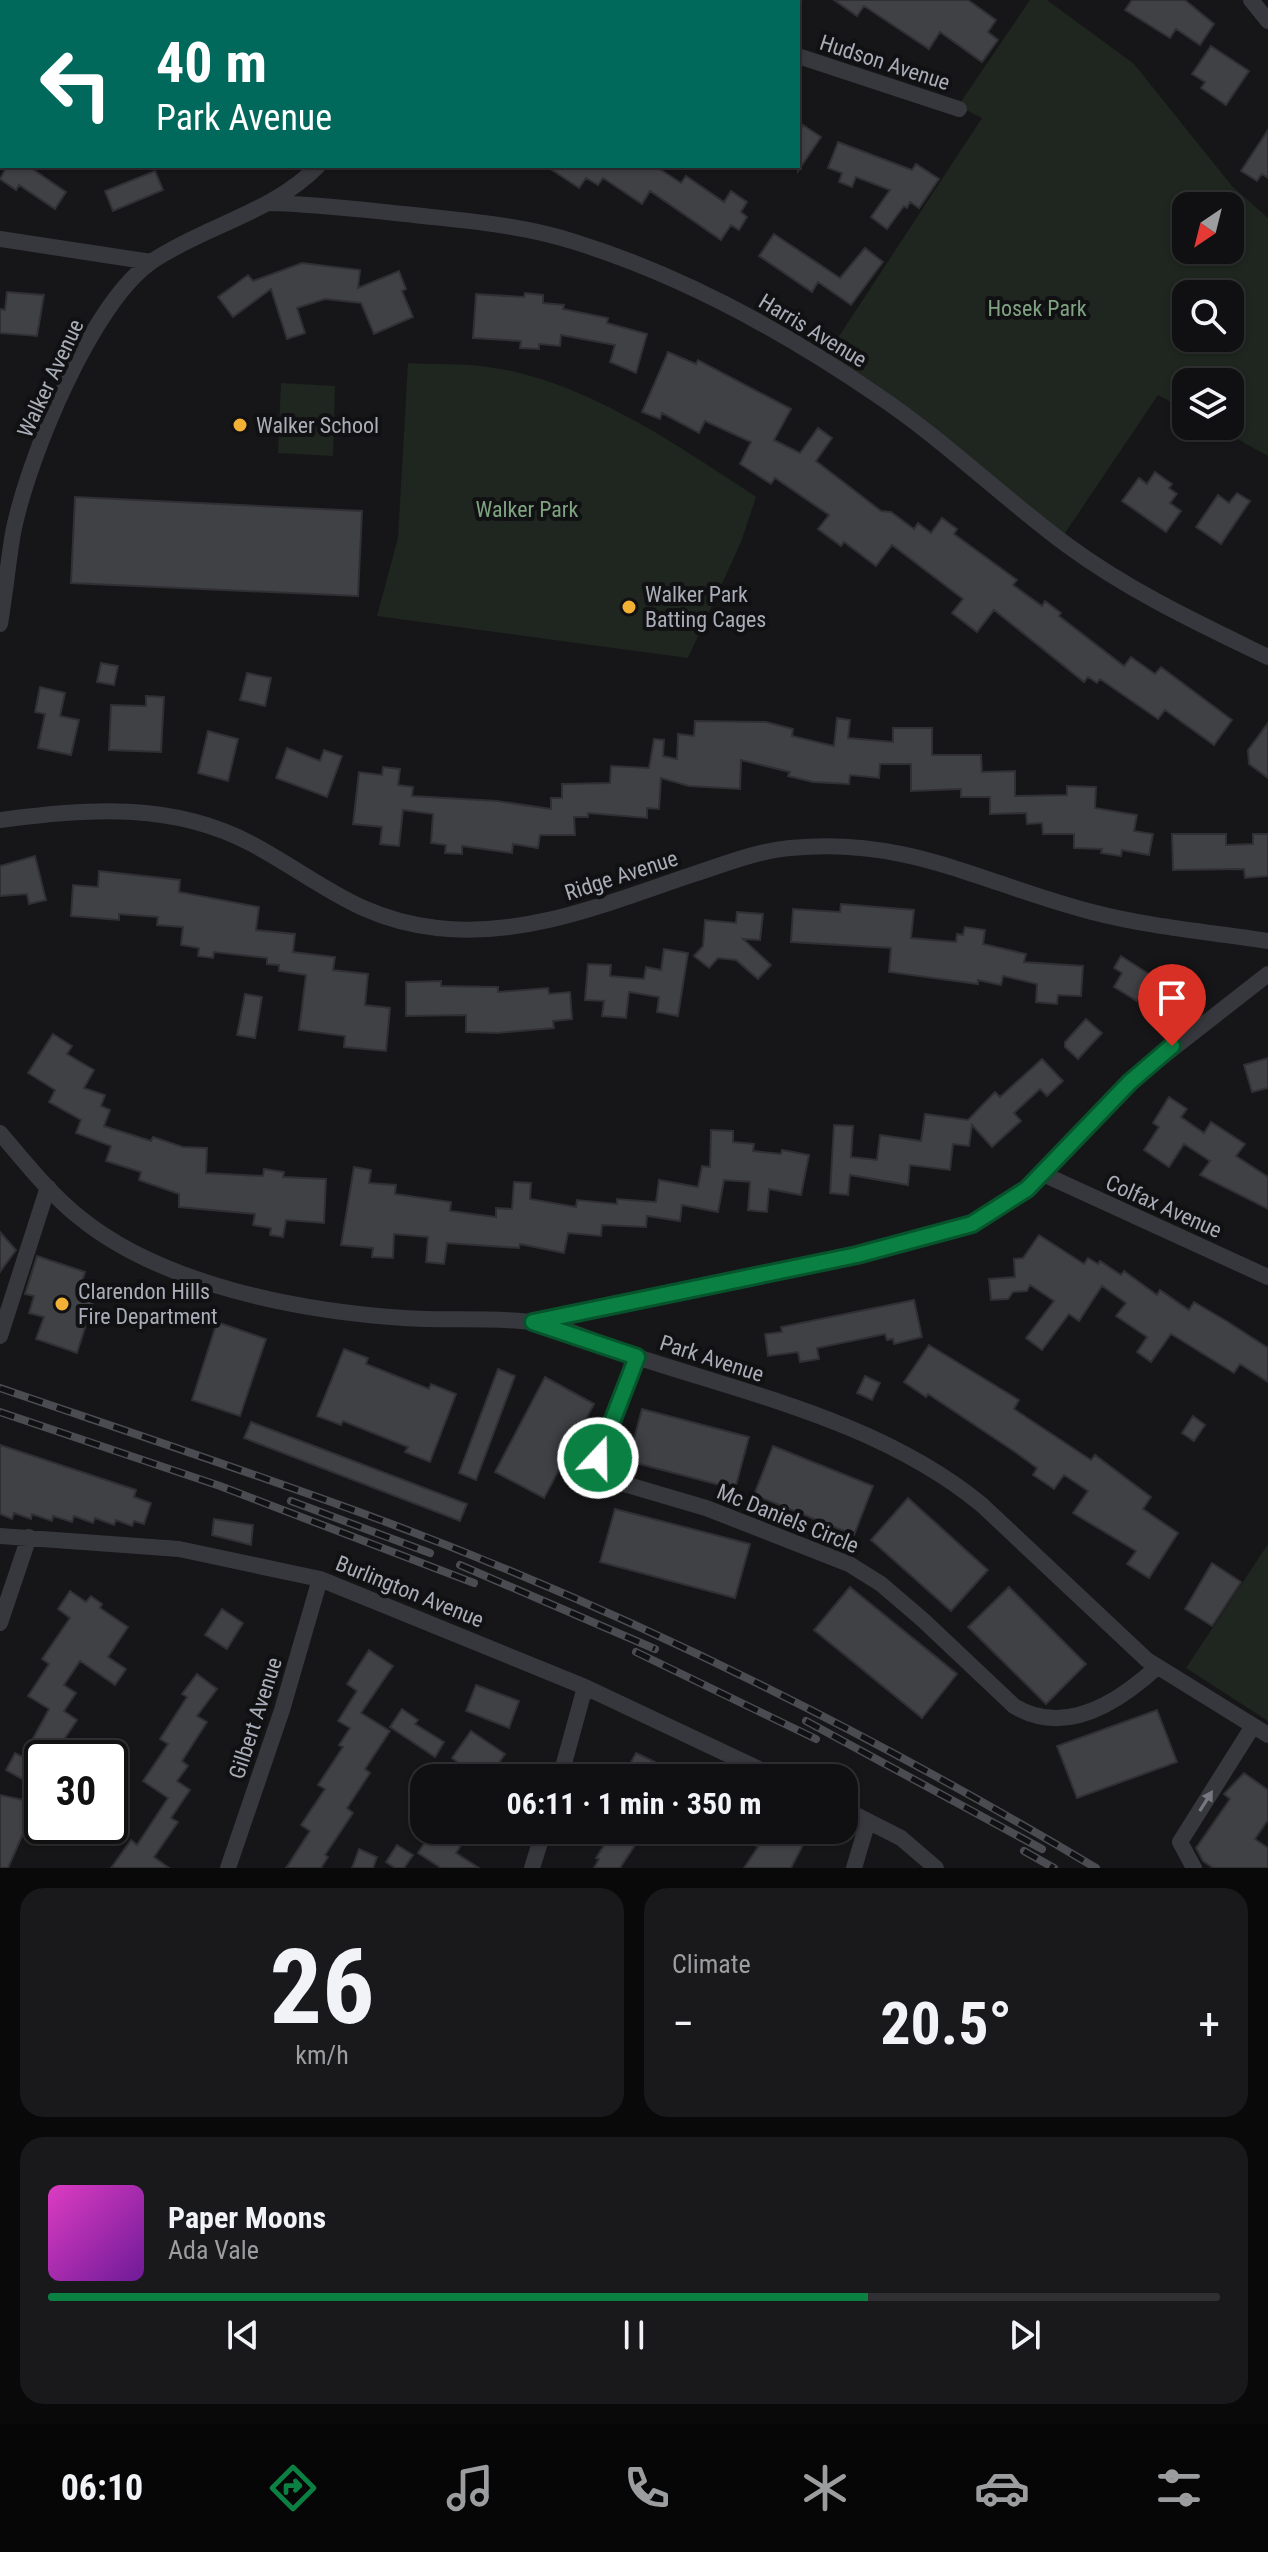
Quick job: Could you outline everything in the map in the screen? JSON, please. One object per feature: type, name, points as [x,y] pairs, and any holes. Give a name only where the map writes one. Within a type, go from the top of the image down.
[{"type":"street","points":[[1251,0],[1268,21]]},
{"type":"street","name":"Hudson Avenue","points":[[800,57],[959,109]]},
{"type":"street","name":"Walker Avenue","points":[[0,624],[14,531],[58,407],[103,316],[127,284],[151,262],[269,203],[315,168]]},
{"type":"street","name":"Harris Avenue","points":[[269,203],[321,204],[498,225],[576,242],[654,272],[771,329],[835,367],[919,426],[1070,547],[1181,614],[1268,657]]},
{"type":"street","points":[[0,239],[151,262]]},
{"type":"street","name":"Ridge Avenue","points":[[0,820],[113,808],[186,818],[250,843],[359,908],[438,928],[523,928],[743,858],[787,848],[840,845],[924,857],[1120,919],[1268,941]]},
{"type":"street","points":[[533,1322],[953,1232],[1006,1205],[1043,1174],[1130,1082],[1268,974]]},
{"type":"street","name":"Park Avenue","points":[[0,1133],[81,1219],[133,1253],[244,1291],[374,1315],[533,1322],[791,1407],[924,1463],[982,1505],[1116,1634],[1157,1667],[1261,1730]]},
{"type":"street","name":"Colfax Avenue","points":[[1043,1174],[1268,1277]]},
{"type":"street","points":[[0,1336],[48,1187]]},
{"type":"street","name":"Mc Daniels Circle","points":[[637,1357],[598,1458],[621,1483],[706,1508],[849,1564],[881,1584],[1014,1706],[1033,1717],[1059,1721],[1085,1714],[1130,1692],[1157,1667]]},
{"type":"street","name":"Burlington Avenue","points":[[0,1536],[179,1549],[320,1579],[585,1687],[748,1764]]},
{"type":"street","points":[[0,1623],[29,1537]]},
{"type":"street","name":"Gilbert Avenue","points":[[228,1868],[282,1710],[320,1579]]},
{"type":"street","points":[[564,1764],[585,1687]]},
{"type":"street","points":[[1194,1868],[1180,1842],[1261,1730]]},
{"type":"street","points":[[858,1816],[922,1852],[936,1868]]},
{"type":"street","points":[[854,1868],[868,1821]]},
{"type":"street","points":[[532,1868],[540,1844]]},
{"type":"green space","name":"Hosek Park","points":[[1030,0],[1047,0],[1134,64],[1239,192],[1172,192],[1172,264],[1244,264],[1244,197],[1268,218],[1268,456],[1239,440],[1244,440],[1244,368],[1172,368],[1172,402],[1158,395],[1063,536],[826,356],[982,118],[958,106]]},
{"type":"green space","name":"Walker Park","points":[[408,363],[488,367],[559,385],[628,417],[756,497],[741,542],[688,658],[377,616],[398,538]]},
{"type":"green space","points":[[281,383],[335,386],[333,456],[278,453]]},
{"type":"green space","points":[[1268,1544],[1268,1721],[1186,1668]]},
{"type":"building","points":[[834,0],[968,0],[996,20],[988,32],[998,40],[982,62],[940,32],[929,49],[864,6],[857,16]]},
{"type":"building","points":[[1132,0],[1185,0],[1214,24],[1200,45],[1176,29],[1170,38],[1125,10]]},
{"type":"building","points":[[1211,46],[1249,71],[1226,105],[1201,88],[1205,82],[1192,74]]},
{"type":"building","points":[[803,125],[821,137],[798,171],[800,168],[800,130]]},
{"type":"building","points":[[1268,130],[1268,178],[1262,174],[1257,181],[1241,171]]},
{"type":"building","points":[[838,142],[912,170],[916,164],[939,179],[919,208],[910,202],[887,229],[871,217],[890,190],[856,177],[852,187],[839,182],[842,173],[828,168]]},
{"type":"building","points":[[6,168],[31,168],[66,192],[55,209],[19,185],[16,190],[0,179]]},
{"type":"building","points":[[549,168],[658,168],[681,183],[686,176],[724,202],[731,191],[747,202],[741,212],[747,217],[739,230],[731,225],[721,240],[650,191],[642,204],[603,178],[598,185],[586,178],[579,188]]},
{"type":"building","points":[[155,171],[163,190],[113,211],[105,191]]},
{"type":"building","points":[[774,234],[840,278],[865,248],[883,262],[851,305],[818,282],[812,292],[759,256]]},
{"type":"building","points":[[302,263],[360,270],[358,288],[399,271],[406,289],[402,291],[413,317],[374,334],[361,303],[325,299],[297,308],[305,333],[287,339],[271,289],[233,317],[218,297],[248,275],[253,281]]},
{"type":"building","points":[[7,292],[44,295],[37,336],[0,333],[0,309],[5,310]]},
{"type":"building","points":[[525,293],[543,295],[543,303],[564,305],[563,309],[608,318],[607,323],[647,334],[636,373],[610,362],[615,345],[561,335],[560,346],[539,344],[539,349],[520,348],[521,341],[473,338],[476,294],[524,297]]},
{"type":"building","points":[[668,352],[696,364],[698,360],[791,409],[774,440],[800,453],[818,428],[832,438],[816,461],[881,511],[891,512],[914,529],[918,523],[931,533],[942,518],[957,529],[954,534],[1017,580],[1013,585],[1042,606],[1045,601],[1061,613],[1059,616],[1124,666],[1131,657],[1155,674],[1161,667],[1232,720],[1214,745],[1165,710],[1158,719],[1100,679],[1097,683],[1088,677],[1084,682],[994,610],[977,632],[952,613],[963,599],[892,545],[876,566],[844,542],[841,546],[818,529],[829,515],[775,478],[771,484],[740,464],[751,442],[705,421],[699,433],[662,413],[660,419],[642,412]]},
{"type":"building","points":[[1155,472],[1172,484],[1169,488],[1177,494],[1170,503],[1181,511],[1166,532],[1122,501],[1139,478],[1147,484]]},
{"type":"building","points":[[1237,493],[1250,501],[1221,544],[1196,527],[1218,495],[1229,503]]},
{"type":"building","points":[[75,497],[362,511],[358,596],[71,583]]},
{"type":"building","points":[[101,663],[118,666],[114,685],[97,682]]},
{"type":"building","points":[[247,673],[271,678],[265,706],[240,700]]},
{"type":"building","points":[[40,687],[65,693],[60,716],[79,720],[71,755],[38,748],[45,714],[35,712]]},
{"type":"building","points":[[146,696],[164,697],[161,752],[109,750],[111,705],[146,706]]},
{"type":"building","points":[[837,718],[850,720],[848,738],[893,742],[893,728],[932,728],[932,755],[981,755],[982,772],[1015,771],[1015,796],[1067,795],[1067,786],[1096,787],[1095,808],[1137,815],[1134,831],[1153,834],[1149,855],[1122,850],[1121,856],[1101,853],[1102,849],[1074,848],[1074,834],[1043,834],[1042,823],[1027,824],[1026,813],[990,814],[990,797],[961,797],[961,789],[911,791],[911,764],[880,764],[879,778],[850,775],[849,784],[813,782],[788,776],[790,772],[741,760],[740,789],[689,786],[661,778],[659,809],[647,808],[647,818],[588,813],[588,817],[574,817],[575,835],[540,835],[538,848],[513,844],[512,853],[462,846],[462,854],[445,853],[446,845],[431,843],[433,814],[403,810],[399,846],[380,844],[382,827],[353,824],[359,772],[382,775],[383,767],[400,769],[398,785],[413,787],[412,796],[497,801],[551,809],[551,798],[562,798],[562,784],[610,783],[611,766],[649,768],[654,739],[664,740],[663,756],[677,759],[678,734],[694,736],[695,721],[766,722],[793,729],[792,736],[834,746]]},
{"type":"building","points":[[1268,723],[1268,778],[1249,764],[1248,750]]},
{"type":"building","points":[[208,731],[238,739],[228,781],[198,773]]},
{"type":"building","points":[[287,748],[320,761],[324,750],[342,756],[327,797],[276,778]]},
{"type":"building","points":[[1172,834],[1226,834],[1226,845],[1253,844],[1253,834],[1268,834],[1268,876],[1245,878],[1244,869],[1173,870]]},
{"type":"building","points":[[35,856],[46,900],[29,904],[27,894],[0,896],[0,866]]},
{"type":"building","points":[[99,871],[180,880],[179,892],[259,907],[256,930],[295,934],[293,952],[335,957],[333,970],[368,974],[365,1005],[390,1008],[386,1051],[344,1047],[345,1036],[299,1030],[306,975],[279,971],[279,965],[267,964],[267,958],[214,952],[213,958],[198,956],[199,948],[181,945],[183,927],[157,925],[158,917],[119,914],[119,920],[71,916],[73,885],[98,887]]},
{"type":"building","points":[[841,904],[914,910],[911,938],[956,942],[957,934],[963,935],[965,927],[985,930],[983,944],[1026,954],[1024,962],[1083,966],[1081,996],[1058,995],[1057,1004],[1036,1002],[1037,984],[1003,976],[1001,985],[889,972],[891,948],[791,942],[793,909],[840,912]]},
{"type":"building","points":[[737,912],[763,914],[760,940],[743,939],[771,965],[758,979],[736,960],[718,958],[709,968],[694,956],[703,946],[705,920],[736,923]]},
{"type":"building","points":[[664,949],[688,953],[678,1016],[657,1012],[659,997],[629,992],[626,1018],[602,1016],[604,1001],[585,1000],[588,964],[611,965],[610,976],[644,979],[646,967],[661,970]]},
{"type":"building","points":[[1121,956],[1152,976],[1137,1001],[1114,987],[1122,973],[1114,968]]},
{"type":"building","points":[[441,981],[441,986],[498,987],[498,992],[548,988],[549,994],[570,992],[572,1019],[553,1021],[554,1028],[497,1033],[466,1032],[466,1015],[406,1016],[406,982]]},
{"type":"building","points":[[245,994],[262,997],[255,1038],[237,1035]]},
{"type":"building","points":[[1086,1019],[1102,1033],[1078,1059],[1065,1047],[1065,1042]]},
{"type":"building","points":[[53,1034],[72,1046],[67,1054],[94,1070],[84,1088],[105,1095],[101,1106],[110,1110],[104,1126],[151,1141],[153,1137],[183,1147],[207,1148],[206,1173],[263,1176],[264,1169],[284,1172],[283,1177],[326,1179],[324,1223],[286,1220],[283,1237],[270,1235],[271,1228],[253,1225],[255,1214],[179,1207],[179,1194],[139,1180],[141,1172],[106,1161],[111,1146],[76,1133],[81,1120],[49,1102],[55,1090],[28,1073]]},
{"type":"building","points":[[1268,1058],[1268,1088],[1252,1092],[1244,1065]]},
{"type":"building","points":[[1042,1059],[1063,1081],[1047,1096],[1040,1089],[1014,1113],[1021,1121],[992,1147],[972,1125],[969,1146],[953,1144],[950,1170],[910,1165],[908,1185],[850,1175],[848,1195],[830,1193],[834,1125],[853,1126],[851,1157],[877,1160],[880,1135],[921,1141],[925,1114],[968,1120],[995,1092],[1000,1097]]},
{"type":"building","points":[[1169,1097],[1187,1109],[1181,1117],[1204,1133],[1211,1122],[1245,1144],[1236,1156],[1268,1177],[1268,1209],[1200,1175],[1210,1161],[1184,1144],[1169,1167],[1144,1150],[1159,1127],[1153,1123]]},
{"type":"building","points":[[711,1130],[733,1131],[733,1142],[754,1144],[753,1151],[781,1154],[782,1150],[809,1155],[801,1195],[769,1189],[767,1212],[748,1210],[750,1182],[724,1180],[718,1212],[682,1205],[680,1221],[647,1216],[646,1227],[602,1225],[601,1236],[568,1233],[564,1253],[520,1244],[519,1248],[447,1243],[444,1264],[426,1262],[428,1237],[394,1234],[393,1258],[372,1257],[373,1248],[341,1245],[354,1167],[371,1170],[369,1183],[396,1185],[395,1194],[451,1202],[450,1211],[496,1217],[496,1208],[512,1209],[514,1182],[531,1183],[530,1199],[576,1207],[577,1200],[617,1204],[617,1199],[656,1202],[659,1180],[698,1187],[702,1166],[710,1167]]},
{"type":"building","points":[[0,1232],[16,1250],[0,1272]]},
{"type":"building","points":[[1039,1235],[1084,1264],[1088,1258],[1098,1264],[1100,1261],[1121,1275],[1124,1271],[1157,1295],[1160,1290],[1189,1310],[1194,1302],[1228,1322],[1268,1348],[1268,1382],[1240,1364],[1234,1373],[1171,1334],[1151,1362],[1137,1352],[1147,1337],[1116,1316],[1126,1303],[1102,1286],[1079,1321],[1069,1314],[1042,1350],[1026,1338],[1054,1301],[1030,1285],[1027,1291],[1013,1292],[1008,1299],[991,1300],[989,1279],[1015,1277],[1014,1259],[1023,1258]]},
{"type":"building","name":"Clarendon Hills Fire Department","points":[[37,1256],[85,1272],[82,1282],[98,1287],[77,1353],[36,1339],[44,1317],[29,1313],[34,1296],[25,1294]]},
{"type":"building","points":[[914,1300],[922,1337],[894,1344],[893,1339],[887,1340],[885,1334],[817,1348],[819,1359],[800,1362],[798,1352],[768,1356],[765,1334],[782,1332],[781,1327]]},
{"type":"building","points":[[217,1322],[266,1339],[240,1416],[192,1400]]},
{"type":"building","points":[[929,1345],[1019,1400],[1014,1409],[1091,1460],[1095,1455],[1151,1497],[1143,1509],[1178,1533],[1149,1578],[1127,1564],[1136,1551],[1073,1513],[1088,1491],[1064,1475],[1054,1489],[1033,1475],[1037,1468],[1015,1452],[928,1394],[926,1397],[904,1382]]},
{"type":"building","points":[[344,1349],[368,1358],[366,1364],[429,1389],[431,1384],[456,1394],[430,1462],[405,1452],[408,1447],[343,1421],[341,1425],[317,1416]]},
{"type":"building","points":[[498,1369],[515,1376],[476,1480],[459,1473]]},
{"type":"building","points":[[865,1376],[880,1383],[872,1400],[857,1393]]},
{"type":"building","points":[[545,1377],[594,1404],[544,1498],[495,1472]]},
{"type":"building","points":[[642,1409],[749,1437],[735,1489],[628,1461]]},
{"type":"building","points":[[1193,1416],[1205,1425],[1194,1441],[1182,1433]]},
{"type":"building","points":[[251,1422],[467,1504],[460,1521],[244,1438]]},
{"type":"building","points":[[0,1445],[136,1490],[134,1497],[151,1503],[144,1524],[134,1521],[132,1526],[116,1520],[114,1525],[95,1518],[93,1523],[74,1516],[72,1522],[53,1516],[52,1521],[32,1514],[31,1519],[14,1513],[12,1519],[0,1514]]},
{"type":"building","points":[[773,1446],[873,1486],[854,1535],[754,1495]]},
{"type":"building","points":[[908,1498],[988,1570],[951,1611],[871,1540]]},
{"type":"building","points":[[615,1509],[750,1544],[735,1598],[600,1562]]},
{"type":"building","points":[[214,1519],[253,1525],[251,1545],[212,1535]]},
{"type":"building","points":[[1212,1563],[1241,1582],[1212,1626],[1185,1609]]},
{"type":"building","points":[[850,1587],[957,1674],[922,1718],[814,1630]]},
{"type":"building","points":[[1009,1587],[1086,1664],[1046,1704],[968,1627]]},
{"type":"building","points":[[70,1591],[86,1602],[91,1596],[102,1604],[100,1608],[128,1627],[108,1657],[126,1669],[115,1685],[80,1661],[64,1685],[76,1693],[64,1711],[77,1720],[64,1740],[32,1740],[49,1709],[28,1696],[49,1664],[42,1659],[70,1618],[58,1609]]},
{"type":"building","points":[[222,1609],[243,1623],[227,1649],[205,1635]]},
{"type":"building","points":[[369,1650],[393,1666],[361,1713],[390,1731],[365,1769],[370,1773],[347,1808],[353,1813],[325,1855],[328,1857],[321,1868],[286,1868],[310,1831],[301,1825],[325,1789],[318,1785],[343,1747],[339,1745],[350,1728],[338,1721],[357,1691],[347,1684]]},
{"type":"building","points":[[197,1674],[217,1689],[197,1716],[207,1722],[182,1761],[188,1766],[177,1781],[190,1790],[171,1818],[178,1822],[154,1857],[169,1868],[111,1868],[131,1840],[137,1845],[168,1798],[143,1781],[168,1744],[160,1739],[187,1697],[182,1694]]},
{"type":"building","points":[[476,1685],[519,1701],[509,1728],[466,1711]]},
{"type":"building","points":[[402,1709],[418,1720],[415,1724],[444,1742],[435,1757],[390,1727]]},
{"type":"building","points":[[1157,1710],[1177,1762],[1077,1798],[1057,1746]]},
{"type":"building","points":[[471,1731],[505,1754],[498,1764],[460,1764],[452,1758]]},
{"type":"building","points":[[15,1753],[23,1757],[24,1780],[6,1770]]},
{"type":"building","points":[[636,1753],[657,1763],[656,1764],[630,1764]]},
{"type":"building","points":[[1244,1773],[1268,1790],[1268,1820],[1255,1839],[1268,1848],[1268,1868],[1213,1868],[1203,1861],[1196,1848],[1230,1799],[1224,1794]]},
{"type":"building","points":[[0,1795],[24,1800],[24,1836],[8,1868],[0,1868]]},
{"type":"building","points":[[424,1844],[462,1844],[456,1853],[479,1868],[441,1868],[418,1853]]},
{"type":"building","points":[[605,1844],[636,1844],[620,1868],[594,1868],[599,1859],[596,1858]]},
{"type":"building","points":[[753,1844],[803,1844],[791,1868],[744,1868],[758,1847]]},
{"type":"building","points":[[397,1845],[413,1855],[404,1868],[395,1868],[386,1862]]},
{"type":"building","points":[[359,1849],[377,1857],[373,1868],[352,1868]]},
{"type":"railway","points":[[0,1388],[378,1519],[563,1593],[834,1722],[1096,1868]]},
{"type":"railway","points":[[0,1412],[220,1486],[474,1583]]},
{"type":"railway","points":[[291,1501],[430,1553]]},
{"type":"railway","points":[[460,1565],[655,1649]]},
{"type":"railway","points":[[636,1652],[816,1739]]},
{"type":"railway","points":[[806,1721],[1042,1849]]},
{"type":"railway","points":[[1024,1851],[1054,1868]]},
{"type":"place","name":"Walker School","points":[[240,425]]},
{"type":"place","name":"Walker Park Batting Cages","points":[[629,607]]},
{"type":"place","name":"Clarendon Hills Fire Department","points":[[62,1304]]},
{"type":"route","points":[[598,1458],[637,1357],[533,1322],[857,1255],[953,1232],[972,1224],[1027,1189],[1130,1082],[1172,1046]]}]
